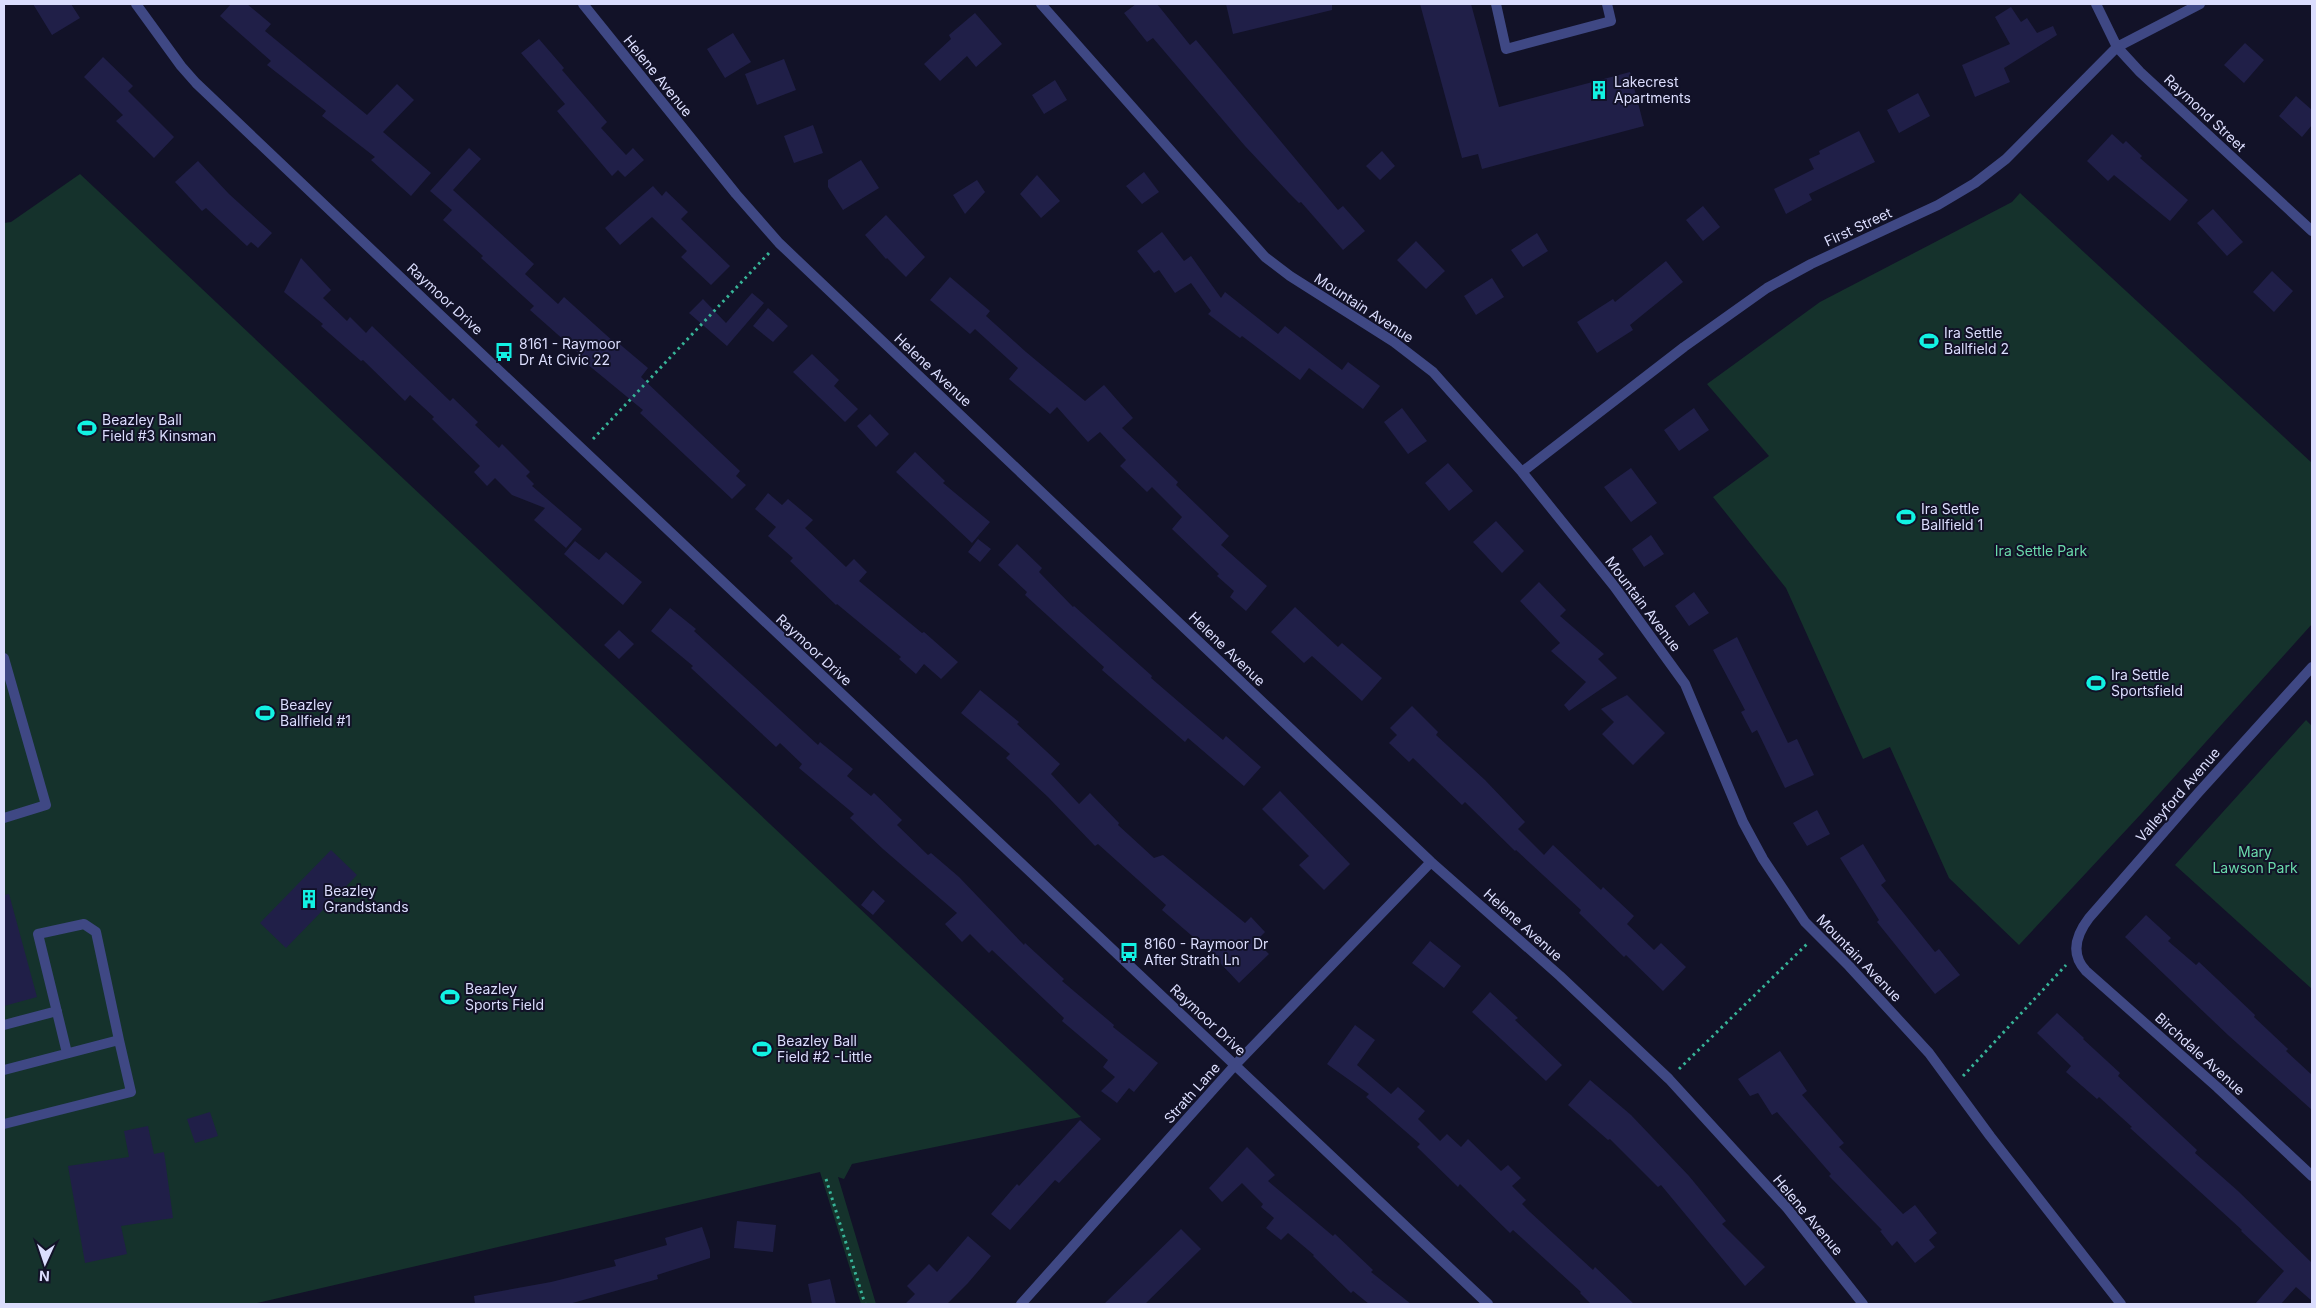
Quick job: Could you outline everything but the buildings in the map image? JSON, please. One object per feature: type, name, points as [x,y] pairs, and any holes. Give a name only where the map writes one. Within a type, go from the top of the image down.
[{"type":"street","name":"Raymoor Drive","points":[[136,4],[181,66],[196,83],[584,448],[795,652],[1236,1064],[1488,1304]]},
{"type":"street","name":"Helene Avenue","points":[[583,4],[736,194],[779,243],[1431,862],[1560,976],[1669,1080],[1787,1208],[1864,1304]]},
{"type":"street","name":"Mountain Avenue","points":[[1041,4],[1265,257],[1290,276],[1394,342],[1433,372],[1522,472],[1614,586],[1685,684],[1743,822],[1763,859],[1805,922],[1849,966],[1929,1053],[2121,1304]]},
{"type":"street","points":[[1496,4],[1506,49],[1611,21],[1606,4]]},
{"type":"street","name":"Raymond Street","points":[[2096,4],[2118,47],[2140,72],[2312,231]]},
{"type":"street","name":"First Street","points":[[1522,472],[1684,347],[1767,288],[1811,264],[1938,205],[1975,183],[2006,159],[2118,47],[2200,4]]},
{"type":"street","points":[[4,658],[46,805],[4,818]]},
{"type":"street","name":"Valleyford Avenue","points":[[2076,951],[2078,936],[2089,918],[2198,793],[2312,667]]},
{"type":"street","name":"Strath Lane","points":[[1021,1304],[1236,1064],[1431,862]]},
{"type":"street","points":[[4,1124],[131,1092],[96,932],[84,924],[38,934],[67,1053]]},
{"type":"street","name":"Birchdale Avenue","points":[[2076,951],[2077,959],[2086,971],[2217,1087],[2312,1176]]},
{"type":"street","points":[[4,1025],[57,1011]]},
{"type":"street","points":[[4,1070],[119,1040]]},
{"type":"path","points":[[584,448],[779,243]]},
{"type":"path","points":[[1669,1080],[1817,935]]},
{"type":"path","points":[[1954,1086],[2076,951]]},
{"type":"path","points":[[826,1179],[865,1304]]},
{"type":"green space","points":[[80,174],[1081,1117],[852,1164],[844,1179],[838,1177],[876,1304],[861,1304],[820,1172],[253,1304],[4,1304],[4,223],[11,222]]},
{"type":"green space","name":"Ira Settle Park","points":[[2020,193],[2312,463],[2312,624],[2141,814],[2019,945],[1949,878],[1890,747],[1863,759],[1786,588],[1713,497],[1769,456],[1707,384],[1820,302],[2012,202]]},
{"type":"green space","name":"Mary Lawson Park","points":[[2306,720],[2312,726],[2312,989],[2175,865]]},
{"type":"place","name":"Lakecrest Apartments","points":[[1599,90]]},
{"type":"place","name":"Ira Settle Ballfield 2","points":[[1929,341]]},
{"type":"place","name":"8161 - Raymoor Dr At Civic 22","points":[[504,352]]},
{"type":"place","name":"Beazley Ball Field #3 Kinsman","points":[[87,428]]},
{"type":"place","name":"Ira Settle Ballfield 1","points":[[1906,517]]},
{"type":"place","name":"Ira Settle Sportsfield","points":[[2096,683]]},
{"type":"place","name":"Beazley Ballfield #1","points":[[265,713]]},
{"type":"place","name":"Beazley Grandstands","points":[[309,899]]},
{"type":"place","name":"8160 - Raymoor Dr After Strath Ln","points":[[1129,952]]},
{"type":"place","name":"Beazley Sports Field","points":[[450,997]]},
{"type":"place","name":"Beazley Ball Field #2 -Little","points":[[762,1049]]}]
